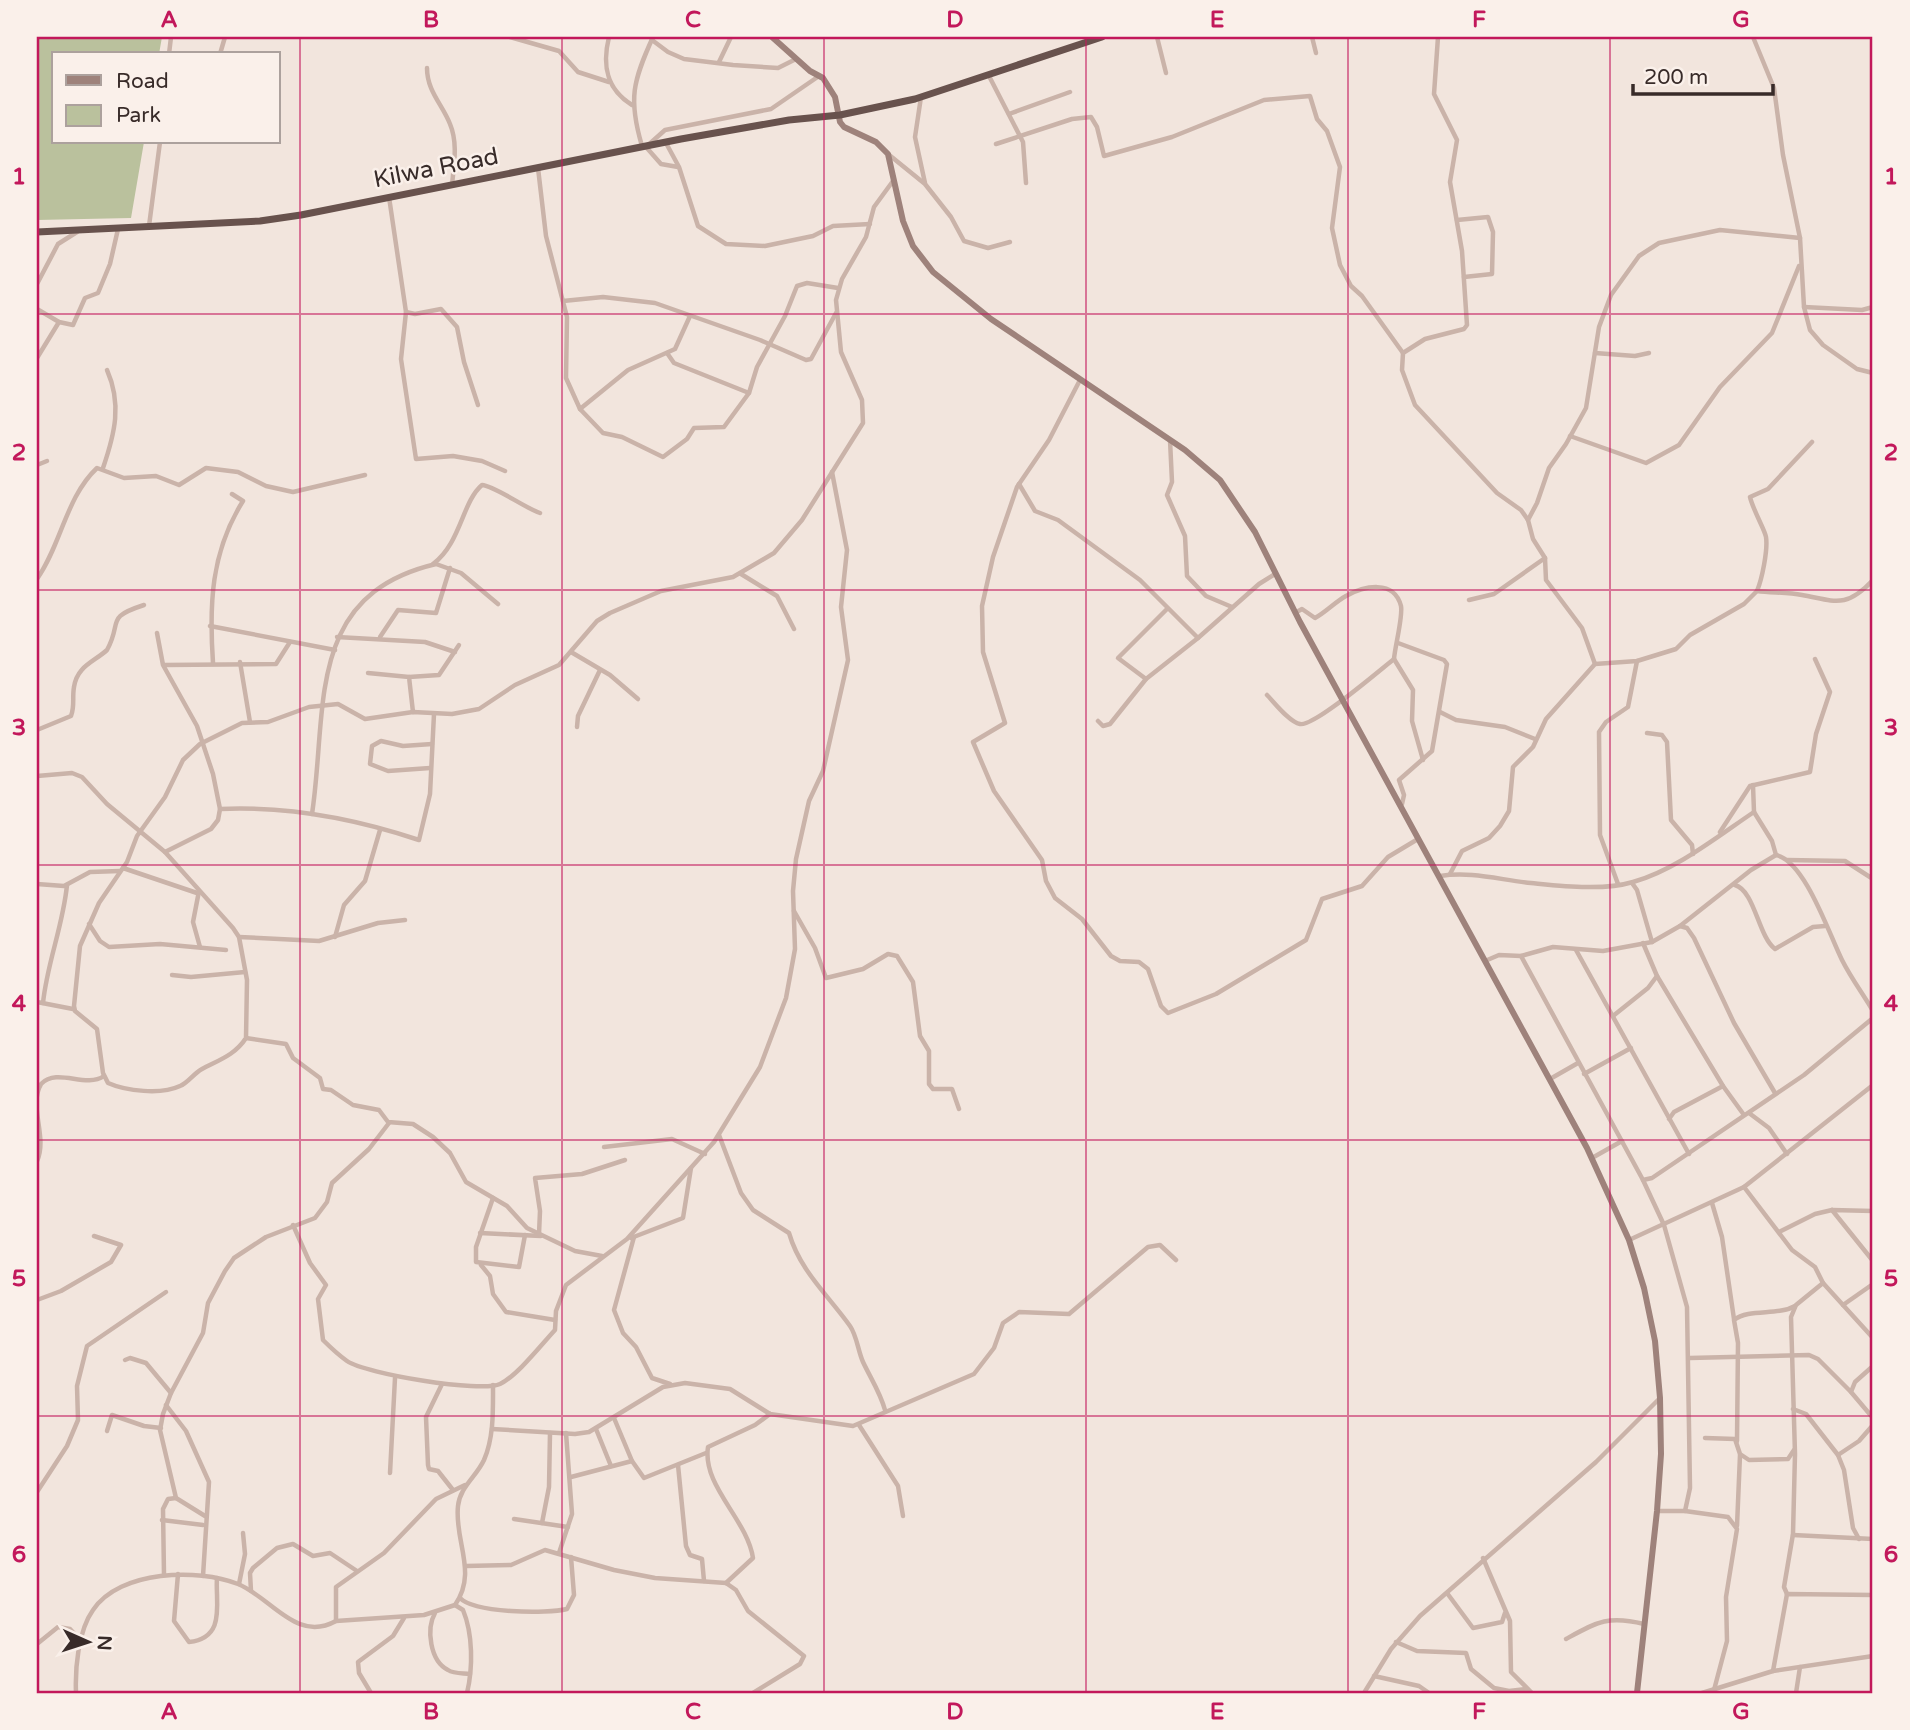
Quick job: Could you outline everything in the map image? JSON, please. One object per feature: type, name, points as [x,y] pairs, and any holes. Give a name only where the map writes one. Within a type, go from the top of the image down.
[{"type":"highway","name":"Kilwa Road","points":[[37,232],[260,221],[452,186],[665,142],[789,120],[839,116],[921,97],[1102,37]]},
{"type":"main road","points":[[772,37],[820,76],[831,89],[844,127],[876,142],[888,154],[903,221],[924,262],[990,319],[1170,440],[1220,480],[1255,532],[1295,613],[1402,804],[1418,839],[1592,1157],[1629,1240],[1650,1317],[1660,1398],[1661,1454],[1657,1511],[1637,1693]]},
{"type":"street","points":[[510,37],[559,51],[578,72],[609,82],[632,105]]},
{"type":"street","points":[[609,37],[606,56],[609,82]]},
{"type":"street","points":[[719,62],[731,37]]},
{"type":"street","points":[[1157,37],[1166,73]]},
{"type":"street","points":[[1312,37],[1316,53]]},
{"type":"street","points":[[1403,353],[1425,339],[1466,327],[1464,277],[1450,173],[1457,140],[1434,94],[1438,37]]},
{"type":"street","points":[[1754,37],[1774,88],[1783,155],[1800,238],[1804,307],[1814,338],[1861,372],[1873,373]]},
{"type":"street","points":[[679,167],[661,164],[644,147],[632,105],[636,75],[652,38],[667,52],[684,59],[766,69],[778,68],[797,59]]},
{"type":"street","points":[[427,68],[428,84],[447,118],[454,138],[452,186]]},
{"type":"street","points":[[644,147],[665,130],[771,109],[820,76]]},
{"type":"street","points":[[989,76],[1020,135],[1025,150],[1026,183]]},
{"type":"street","points":[[1009,114],[1070,92]]},
{"type":"street","points":[[996,144],[1091,117],[1097,127],[1104,156],[1172,137],[1265,100],[1310,96],[1317,118],[1327,131],[1340,167],[1332,228],[1340,265],[1352,286],[1403,353],[1402,370],[1415,405],[1497,493],[1521,510],[1528,520],[1533,539],[1545,558],[1546,580],[1582,628],[1595,664]]},
{"type":"street","points":[[921,97],[915,137],[925,184]]},
{"type":"street","points":[[665,142],[679,167],[698,226],[731,246],[765,246],[813,236],[833,226],[870,224]]},
{"type":"street","points":[[149,227],[160,144]]},
{"type":"street","points":[[888,154],[925,184],[967,243],[988,248],[1010,242]]},
{"type":"street","points":[[538,168],[547,236],[567,317],[566,378],[580,409],[603,433],[622,437],[663,457],[687,439],[694,428],[724,427],[749,393],[757,367],[797,286],[807,283],[838,288]]},
{"type":"street","points":[[74,1009],[79,951],[89,925],[122,870],[141,830],[165,797],[183,760],[203,742],[250,722],[268,722],[298,710],[321,706],[340,704],[354,715],[365,719],[413,712],[459,713],[486,706],[521,682],[554,668],[597,621],[610,613],[662,591],[741,574],[765,560],[795,529],[861,430],[864,411],[841,352],[836,313],[838,288],[863,245],[880,195],[893,181]]},
{"type":"street","points":[[389,196],[405,312],[401,355],[416,459],[453,456],[482,461],[505,471]]},
{"type":"street","points":[[1457,220],[1488,217],[1493,232],[1492,274],[1464,277]]},
{"type":"street","points":[[37,309],[58,322],[73,325],[85,298],[98,293],[110,264],[118,229]]},
{"type":"street","points":[[37,284],[58,244],[80,230]]},
{"type":"street","points":[[1528,520],[1537,503],[1546,473],[1570,436],[1589,398],[1599,327],[1616,284],[1649,248],[1659,243],[1720,230],[1800,238]]},
{"type":"street","points":[[1570,436],[1646,463],[1674,449],[1725,381],[1775,330],[1800,262]]},
{"type":"street","points":[[563,301],[619,298],[655,303],[788,354],[811,359],[836,313]]},
{"type":"street","points":[[1804,307],[1862,310],[1873,307]]},
{"type":"street","points":[[405,312],[415,314],[440,309],[450,316],[457,327],[464,362],[478,405]]},
{"type":"street","points":[[580,409],[628,370],[678,346],[690,316]]},
{"type":"street","points":[[37,358],[58,322]]},
{"type":"street","points":[[667,353],[674,363],[749,393]]},
{"type":"street","points":[[1595,353],[1635,356],[1648,353]]},
{"type":"street","points":[[103,468],[116,419],[115,391],[107,370]]},
{"type":"street","points":[[1080,380],[1049,440],[1019,484],[993,556],[981,628],[983,652],[1005,723],[975,738],[973,742],[994,790],[1042,860],[1046,881],[1055,898],[1082,919],[1111,956],[1120,961],[1139,962],[1148,969],[1161,1006],[1167,1013],[1216,994],[1306,940],[1322,899],[1363,886],[1388,857],[1418,839]]},
{"type":"street","points":[[1170,440],[1172,482],[1167,495],[1185,536],[1187,576],[1206,596],[1233,607]]},
{"type":"street","points":[[1450,874],[1462,851],[1489,838],[1506,817],[1511,805],[1513,767],[1532,747],[1546,719],[1595,664],[1637,661],[1676,649],[1690,635],[1744,604],[1757,591],[1763,571],[1766,537],[1756,519],[1750,497],[1768,489],[1812,442]]},
{"type":"street","points":[[37,465],[47,461]]},
{"type":"street","points":[[37,579],[60,540],[76,496],[96,469],[103,468],[124,478],[156,476],[179,485],[206,468],[238,472],[266,486],[293,492],[365,475]]},
{"type":"street","points":[[293,1225],[310,1263],[326,1285],[318,1297],[323,1342],[348,1362],[395,1378],[431,1380],[442,1384],[493,1385],[510,1376],[555,1331],[557,1305],[566,1285],[626,1239],[705,1154],[764,1057],[786,998],[795,949],[793,911],[796,859],[809,801],[823,771],[848,660],[841,607],[847,550],[832,471]]},
{"type":"street","points":[[1019,484],[1035,511],[1058,520],[1140,579],[1198,638]]},
{"type":"street","points":[[312,814],[320,757],[321,706],[337,637],[351,613],[381,585],[432,564],[442,556],[461,527],[474,495],[482,485],[489,486],[522,507],[540,513]]},
{"type":"street","points":[[213,663],[210,626],[218,550],[243,501],[232,494]]},
{"type":"street","points":[[1469,600],[1498,592],[1545,558]]},
{"type":"street","points":[[432,564],[450,568],[472,581],[498,604]]},
{"type":"street","points":[[380,637],[398,610],[436,613],[450,568]]},
{"type":"street","points":[[741,574],[777,596],[794,629]]},
{"type":"street","points":[[1098,722],[1103,726],[1110,724],[1146,679],[1275,574]]},
{"type":"street","points":[[1757,591],[1802,595],[1835,602],[1857,593],[1873,580]]},
{"type":"street","points":[[1267,695],[1299,724],[1343,701],[1394,659],[1398,643],[1400,603],[1384,586],[1364,588],[1348,595],[1315,618],[1302,609],[1295,613]]},
{"type":"street","points":[[37,730],[71,716],[74,688],[81,670],[92,658],[107,650],[117,618],[144,605]]},
{"type":"street","points":[[1146,679],[1118,658],[1167,609]]},
{"type":"street","points":[[210,626],[334,650]]},
{"type":"street","points":[[157,633],[163,665],[192,712],[203,742],[220,809],[218,820],[211,829],[165,852]]},
{"type":"street","points":[[337,637],[380,637],[425,642],[455,652]]},
{"type":"street","points":[[163,665],[240,662],[275,664],[290,642]]},
{"type":"street","points":[[1398,643],[1446,662],[1432,751],[1399,780],[1404,795],[1402,804]]},
{"type":"street","points":[[368,673],[409,677],[439,675],[459,646]]},
{"type":"street","points":[[571,652],[621,682],[638,699]]},
{"type":"street","points":[[1394,659],[1413,690],[1412,721],[1423,760]]},
{"type":"street","points":[[1720,833],[1753,784],[1810,772],[1816,734],[1830,692],[1815,659]]},
{"type":"street","points":[[1618,884],[1600,835],[1598,739],[1606,722],[1628,708],[1637,661]]},
{"type":"street","points":[[240,662],[250,722]]},
{"type":"street","points":[[577,727],[578,716],[600,670]]},
{"type":"street","points":[[409,677],[413,712]]},
{"type":"street","points":[[1440,711],[1457,720],[1505,727],[1535,739]]},
{"type":"street","points":[[220,809],[312,814],[419,840],[428,806],[434,714]]},
{"type":"street","points":[[1647,733],[1662,734],[1667,742],[1671,820],[1692,845],[1693,854]]},
{"type":"street","points":[[430,768],[388,771],[370,764],[369,757],[372,746],[381,741],[403,746],[432,744]]},
{"type":"street","points":[[37,776],[80,775],[107,804],[165,852],[239,937],[248,999],[246,1038],[232,1054],[173,1088],[126,1089],[110,1084],[104,1076],[97,1029],[74,1009],[37,1002]]},
{"type":"street","points":[[1753,784],[1754,812],[1772,841],[1776,855],[1786,860],[1807,887],[1825,926],[1873,1011]]},
{"type":"street","points":[[1440,876],[1491,875],[1528,883],[1563,885],[1632,883],[1693,854],[1754,812]]},
{"type":"street","points":[[335,937],[344,905],[365,881],[380,830]]},
{"type":"street","points":[[1485,961],[1499,955],[1521,956],[1553,947],[1604,951],[1653,942],[1680,926],[1776,855]]},
{"type":"street","points":[[1786,860],[1845,861],[1873,879]]},
{"type":"street","points":[[37,884],[67,885],[95,871],[122,870],[199,892]]},
{"type":"street","points":[[1637,890],[1643,878]]},
{"type":"street","points":[[1632,883],[1637,890],[1653,942]]},
{"type":"street","points":[[1734,884],[1744,889],[1766,937],[1775,949],[1813,926],[1825,926]]},
{"type":"street","points":[[43,1003],[45,980],[61,924],[67,885]]},
{"type":"street","points":[[199,892],[192,922],[200,947]]},
{"type":"street","points":[[793,911],[815,948],[826,978],[863,969],[888,954],[897,956],[913,982],[920,1036],[929,1051],[929,1084],[933,1090],[952,1088],[959,1109]]},
{"type":"street","points":[[239,937],[295,941],[335,937],[379,923],[405,920]]},
{"type":"street","points":[[89,925],[100,941],[109,947],[160,944],[226,950]]},
{"type":"street","points":[[1680,926],[1687,928],[1694,938],[1734,1023],[1775,1093]]},
{"type":"street","points":[[1643,943],[1657,976],[1723,1086],[1746,1114],[1757,1116],[1769,1128],[1787,1154]]},
{"type":"street","points":[[1576,950],[1689,1154]]},
{"type":"street","points":[[1521,956],[1643,1180],[1664,1225],[1685,1291],[1690,1358],[1687,1405],[1690,1488],[1685,1511]]},
{"type":"street","points":[[172,975],[191,977],[245,972]]},
{"type":"street","points":[[1613,1016],[1648,988],[1657,976]]},
{"type":"street","points":[[37,978],[45,980]]},
{"type":"street","points":[[1643,1180],[1652,1178],[1689,1154],[1804,1075],[1873,1018]]},
{"type":"street","points":[[246,1038],[286,1044],[293,1058],[320,1078],[323,1089],[332,1091],[353,1105],[379,1110],[389,1123]]},
{"type":"street","points":[[1584,1074],[1631,1048]]},
{"type":"street","points":[[1550,1079],[1578,1063]]},
{"type":"street","points":[[37,1161],[41,1138],[37,1098],[41,1084],[50,1077],[96,1081],[104,1076]]},
{"type":"street","points":[[1629,1240],[1744,1187],[1873,1085]]},
{"type":"street","points":[[1669,1119],[1674,1112],[1723,1086]]},
{"type":"street","points":[[1664,1111],[1674,1112]]},
{"type":"street","points":[[389,1123],[413,1124],[425,1131],[450,1153],[466,1182],[511,1209],[524,1226],[583,1253],[604,1256]]},
{"type":"street","points":[[205,1516],[176,1498],[160,1428],[170,1393],[202,1335],[208,1303],[225,1271],[239,1255],[275,1232],[315,1218],[327,1202],[332,1183],[369,1149],[389,1123]]},
{"type":"street","points":[[718,1135],[741,1193],[752,1210],[789,1233],[794,1251],[806,1272],[853,1331],[863,1361],[881,1393],[885,1410]]},
{"type":"street","points":[[604,1147],[672,1139],[705,1154]]},
{"type":"street","points":[[1592,1157],[1622,1141]]},
{"type":"street","points":[[541,1235],[535,1178],[582,1174],[625,1160]]},
{"type":"street","points":[[626,1239],[683,1218],[691,1168]]},
{"type":"street","points":[[1744,1187],[1792,1251],[1815,1268],[1823,1283],[1873,1338]]},
{"type":"street","points":[[493,1198],[480,1233],[475,1258],[490,1276],[493,1294],[506,1312],[555,1320]]},
{"type":"street","points":[[1713,1203],[1722,1237],[1734,1320],[1737,1441],[1740,1454],[1737,1529],[1726,1597],[1727,1641],[1714,1690]]},
{"type":"street","points":[[1779,1231],[1815,1214],[1832,1210],[1873,1211]]},
{"type":"street","points":[[1832,1210],[1873,1261]]},
{"type":"street","points":[[480,1233],[541,1235]]},
{"type":"street","points":[[481,1264],[519,1267],[525,1235]]},
{"type":"street","points":[[37,1300],[61,1291],[113,1261],[121,1245],[94,1236]]},
{"type":"street","points":[[634,1237],[614,1310],[623,1333],[636,1347],[652,1378],[671,1384],[730,1390],[769,1414],[846,1426],[859,1425],[885,1410],[974,1374],[995,1348],[1003,1323],[1019,1312],[1069,1314],[1148,1247],[1160,1245],[1176,1260]]},
{"type":"street","points":[[1734,1320],[1741,1316],[1783,1311],[1796,1305],[1823,1283]]},
{"type":"street","points":[[1843,1305],[1873,1284]]},
{"type":"street","points":[[37,1492],[67,1446],[78,1420],[77,1386],[87,1346],[166,1292]]},
{"type":"street","points":[[1773,1671],[1787,1594],[1785,1578],[1793,1535],[1795,1450],[1791,1317],[1796,1305]]},
{"type":"street","points":[[1783,1311],[1791,1317]]},
{"type":"street","points":[[1690,1358],[1791,1354],[1814,1356],[1873,1418]]},
{"type":"street","points":[[125,1360],[131,1358],[146,1363],[170,1393]]},
{"type":"street","points":[[1851,1392],[1855,1382],[1873,1366]]},
{"type":"street","points":[[390,1473],[395,1378]]},
{"type":"street","points":[[1843,1384],[1855,1382]]},
{"type":"street","points":[[442,1384],[426,1417],[428,1465],[429,1469],[439,1473],[453,1490]]},
{"type":"street","points":[[492,1429],[566,1433],[596,1429],[671,1384]]},
{"type":"street","points":[[76,1693],[81,1642],[91,1612],[97,1604],[120,1589],[164,1574],[203,1576],[239,1584],[302,1627],[322,1628],[336,1622],[404,1617],[436,1612],[455,1605],[465,1584],[466,1566],[457,1514],[466,1485],[484,1459],[492,1429],[493,1385]]},
{"type":"street","points":[[1364,1693],[1396,1642],[1483,1558],[1596,1462],[1660,1398]]},
{"type":"street","points":[[166,1405],[186,1431],[205,1468],[209,1486],[203,1525],[203,1576]]},
{"type":"street","points":[[1793,1409],[1805,1414],[1838,1455],[1844,1470],[1853,1528],[1859,1539]]},
{"type":"street","points":[[726,1583],[753,1558],[740,1520],[716,1486],[707,1453],[710,1444],[755,1425],[769,1414]]},
{"type":"street","points":[[107,1431],[112,1415],[147,1427],[160,1428]]},
{"type":"street","points":[[614,1418],[632,1461],[644,1478],[707,1453]]},
{"type":"street","points":[[859,1425],[898,1486],[903,1516]]},
{"type":"street","points":[[1838,1455],[1859,1441],[1873,1425]]},
{"type":"street","points":[[596,1429],[611,1466]]},
{"type":"street","points":[[542,1523],[549,1487],[550,1433]]},
{"type":"street","points":[[559,1553],[572,1514],[566,1433]]},
{"type":"street","points":[[1705,1438],[1737,1441]]},
{"type":"street","points":[[1740,1454],[1749,1460],[1782,1459],[1788,1458],[1795,1450]]},
{"type":"street","points":[[571,1477],[632,1461]]},
{"type":"street","points":[[678,1465],[686,1546],[690,1555],[702,1559],[704,1581]]},
{"type":"street","points":[[336,1622],[336,1587],[384,1553],[436,1499],[466,1485]]},
{"type":"street","points":[[164,1574],[162,1520],[165,1501],[176,1498]]},
{"type":"street","points":[[1657,1511],[1685,1511],[1728,1517],[1737,1529]]},
{"type":"street","points":[[514,1519],[568,1527]]},
{"type":"street","points":[[162,1520],[203,1525]]},
{"type":"street","points":[[239,1584],[245,1554],[243,1533]]},
{"type":"street","points":[[1793,1535],[1873,1539]]},
{"type":"street","points":[[1792,1542],[1803,1536]]},
{"type":"street","points":[[251,1591],[250,1573],[253,1568],[276,1548],[293,1544],[313,1556],[330,1553],[358,1571]]},
{"type":"street","points":[[466,1566],[511,1565],[538,1551],[559,1553],[614,1570],[655,1578],[726,1583],[736,1590],[748,1611],[804,1656],[800,1664],[753,1693]]},
{"type":"street","points":[[460,1598],[469,1605],[548,1612],[567,1609],[574,1595],[571,1557]]},
{"type":"street","points":[[1483,1558],[1511,1626],[1511,1672],[1530,1691]]},
{"type":"street","points":[[178,1574],[174,1621],[189,1642],[208,1632],[217,1621],[216,1578]]},
{"type":"street","points":[[1447,1593],[1473,1628],[1502,1622],[1505,1610]]},
{"type":"street","points":[[1787,1594],[1873,1595]]},
{"type":"street","points":[[455,1605],[463,1610],[468,1626],[470,1674],[467,1693]]},
{"type":"street","points":[[436,1612],[431,1630],[437,1660],[450,1671],[470,1674]]},
{"type":"street","points":[[371,1693],[359,1674],[358,1661],[391,1637],[404,1617]]},
{"type":"street","points":[[1566,1639],[1600,1621],[1618,1619],[1644,1624]]},
{"type":"street","points":[[37,1644],[58,1627],[70,1629],[81,1642]]},
{"type":"street","points":[[1396,1642],[1417,1651],[1466,1653],[1471,1669],[1494,1688],[1509,1692],[1530,1691]]},
{"type":"street","points":[[1702,1693],[1773,1671],[1873,1656]]},
{"type":"street","points":[[1796,1693],[1800,1667]]},
{"type":"street","points":[[1374,1676],[1419,1686],[1429,1693]]},
{"type":"green space","points":[[37,37],[162,37],[159,52],[52,52],[52,144],[144,144],[131,218],[37,220]]}]
